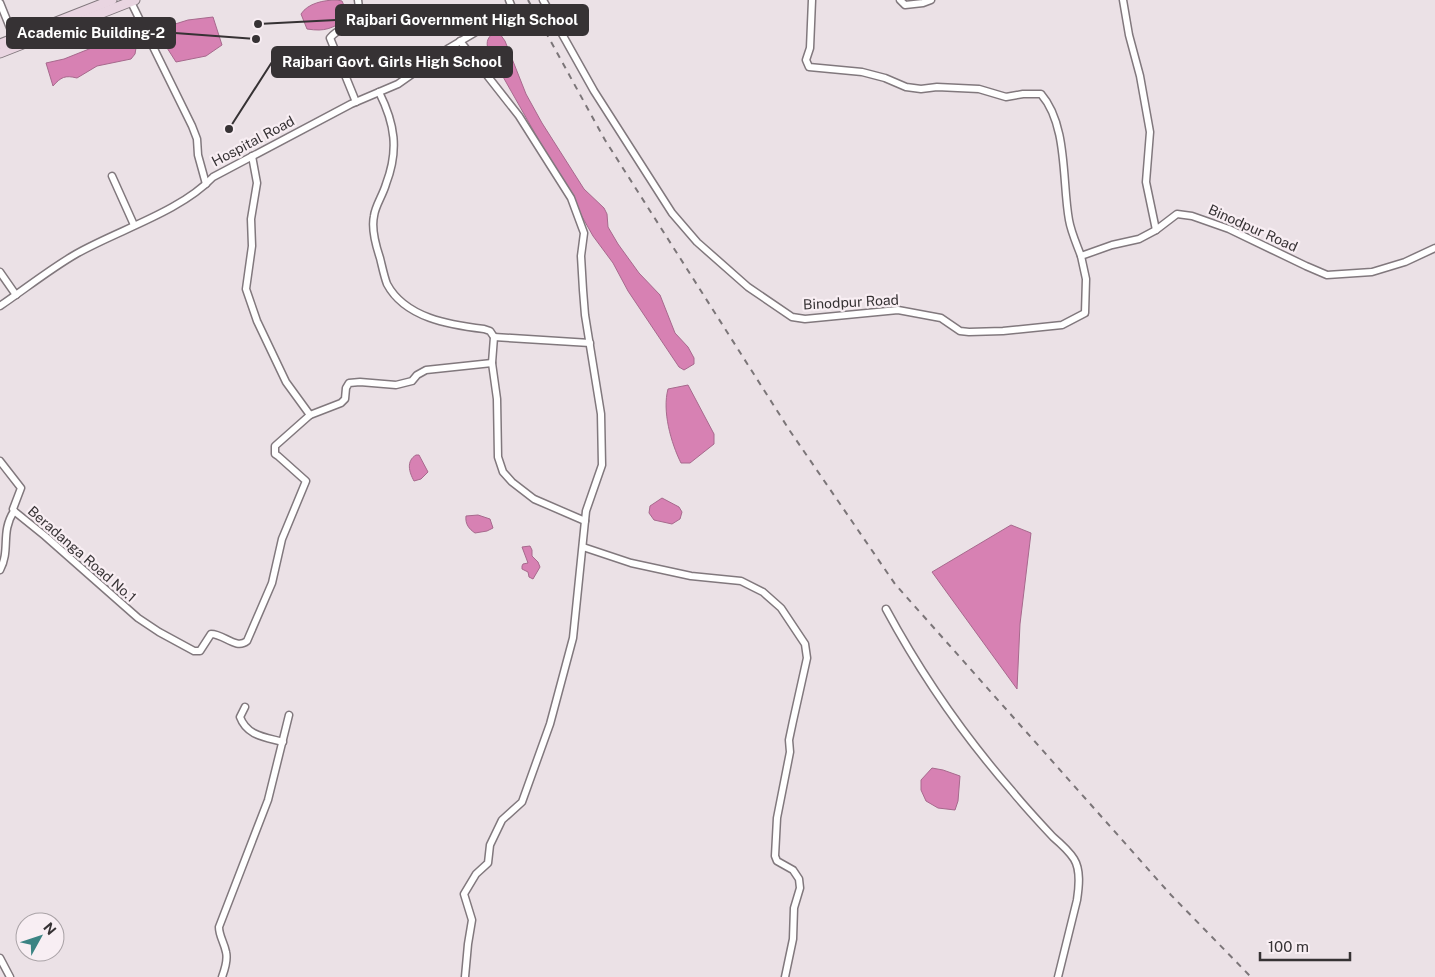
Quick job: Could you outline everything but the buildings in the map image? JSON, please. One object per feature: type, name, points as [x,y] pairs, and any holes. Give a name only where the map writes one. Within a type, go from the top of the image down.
[{"type":"street","points":[[0,53],[16,42],[112,0]]},
{"type":"street","points":[[0,44],[16,42],[132,0],[192,126],[197,139],[198,155],[206,184]]},
{"type":"street","points":[[356,102],[330,38],[337,32],[354,24],[358,16],[358,0]]},
{"type":"street","name":"Hospital Road","points":[[0,306],[76,254],[186,198],[213,177],[356,102],[398,84],[460,41],[513,10],[509,0]]},
{"type":"street","name":"Binodpur Road","points":[[543,0],[594,91],[672,213],[697,242],[748,287],[792,317],[805,319],[898,310],[941,318],[960,330],[969,332],[1003,331],[1062,325],[1085,313],[1086,279],[1081,256],[1112,244],[1140,239],[1156,230],[1176,214],[1192,216],[1229,229],[1326,275],[1372,272],[1405,262],[1435,248]]},
{"type":"street","points":[[812,0],[810,48],[806,60],[809,67],[862,72],[921,89],[937,86],[979,89],[1006,97],[1023,94],[1041,94],[1048,102],[1059,135],[1069,221],[1081,256]]},
{"type":"street","points":[[900,0],[905,5],[931,0]]},
{"type":"street","points":[[1123,0],[1150,132],[1146,182],[1156,230]]},
{"type":"street","points":[[0,3],[16,42]]},
{"type":"street","points":[[460,41],[519,116],[571,198],[584,233],[581,256],[585,315],[601,414],[602,465],[586,511],[573,638],[550,724],[522,802],[502,820],[490,845],[488,863],[476,874],[464,894],[472,920],[465,977]]},
{"type":"street","points":[[379,92],[389,112],[394,152],[392,169],[374,216],[377,249],[387,283],[397,297],[412,309],[437,321],[484,328],[490,331],[494,337],[492,363],[497,399],[498,457],[503,472],[512,482],[534,499],[585,521]]},
{"type":"street","points":[[252,156],[257,183],[252,219],[252,246],[246,289],[257,321],[286,382],[310,415],[341,403],[345,399],[346,388],[349,383],[402,384],[412,381],[426,370],[492,363]]},
{"type":"street","points":[[112,176],[134,225]]},
{"type":"street","points":[[0,272],[16,295]]},
{"type":"street","points":[[494,337],[590,343]]},
{"type":"street","name":"Beradanga Road No.1","points":[[0,461],[21,488],[13,509],[14,512],[45,536],[138,618],[159,632],[198,651],[204,648],[212,634],[221,635],[237,644],[242,644],[247,640],[272,583],[282,540],[306,481],[276,454],[275,446],[310,415]]},
{"type":"street","points":[[0,570],[5,551],[5,528],[14,512]]},
{"type":"street","points":[[583,547],[630,563],[691,576],[742,581],[763,592],[781,608],[805,644],[807,658],[793,720],[790,752],[776,818],[775,856],[777,861],[793,870],[799,879],[800,888],[794,908],[793,939],[785,977]]},
{"type":"street","points":[[886,609],[907,648],[933,688],[986,761],[1074,858],[1078,867],[1079,888],[1058,977]]},
{"type":"street","points":[[244,707],[240,717],[244,726],[251,732],[283,742]]},
{"type":"street","points":[[222,977],[227,953],[219,934],[219,927],[268,800],[289,715]]},
{"type":"street","points":[[0,958],[10,977]]},
{"type":"shaded area","points":[[342,1],[346,10],[347,20],[328,29],[307,29],[301,14],[304,10],[317,3]]},
{"type":"shaded area","points":[[213,17],[222,45],[206,56],[176,62],[162,40],[159,29],[188,20]]},
{"type":"shaded area","points":[[129,33],[137,42],[135,54],[131,59],[97,66],[77,78],[64,78],[53,86],[46,63],[64,59]]},
{"type":"shaded area","points":[[494,33],[500,34],[505,41],[526,94],[542,123],[584,189],[604,208],[607,214],[608,227],[618,244],[639,273],[660,295],[675,333],[688,347],[694,358],[694,364],[684,370],[679,367],[628,291],[613,263],[593,236],[489,52],[487,41]]},
{"type":"shaded area","points":[[688,385],[714,434],[714,444],[690,463],[681,463],[668,427],[666,398],[668,389]]},
{"type":"shaded area","points":[[416,455],[419,455],[428,472],[421,479],[414,481],[409,467],[411,460]]},
{"type":"shaded area","points":[[662,498],[679,507],[682,512],[680,519],[672,524],[654,520],[649,513],[650,506]]},
{"type":"shaded area","points":[[478,515],[490,519],[493,528],[475,533],[471,530],[467,524],[466,516]]},
{"type":"shaded area","points":[[1011,525],[1031,533],[1020,624],[1017,689],[932,572]]},
{"type":"shaded area","points":[[530,546],[532,556],[540,567],[533,579],[529,577],[528,572],[522,569],[523,564],[528,563],[522,547]]},
{"type":"shaded area","points":[[932,768],[960,776],[958,801],[955,810],[938,808],[926,801],[921,790],[921,780]]},
{"type":"railway","points":[[528,0],[605,140],[790,431],[895,584],[1171,895],[1251,977]]},
{"type":"place","name":"Rajbari Government High School","points":[[258,24]]},
{"type":"place","name":"Academic Building-2","points":[[256,39]]},
{"type":"place","name":"Rajbari Govt. Girls High School","points":[[229,129]]}]
